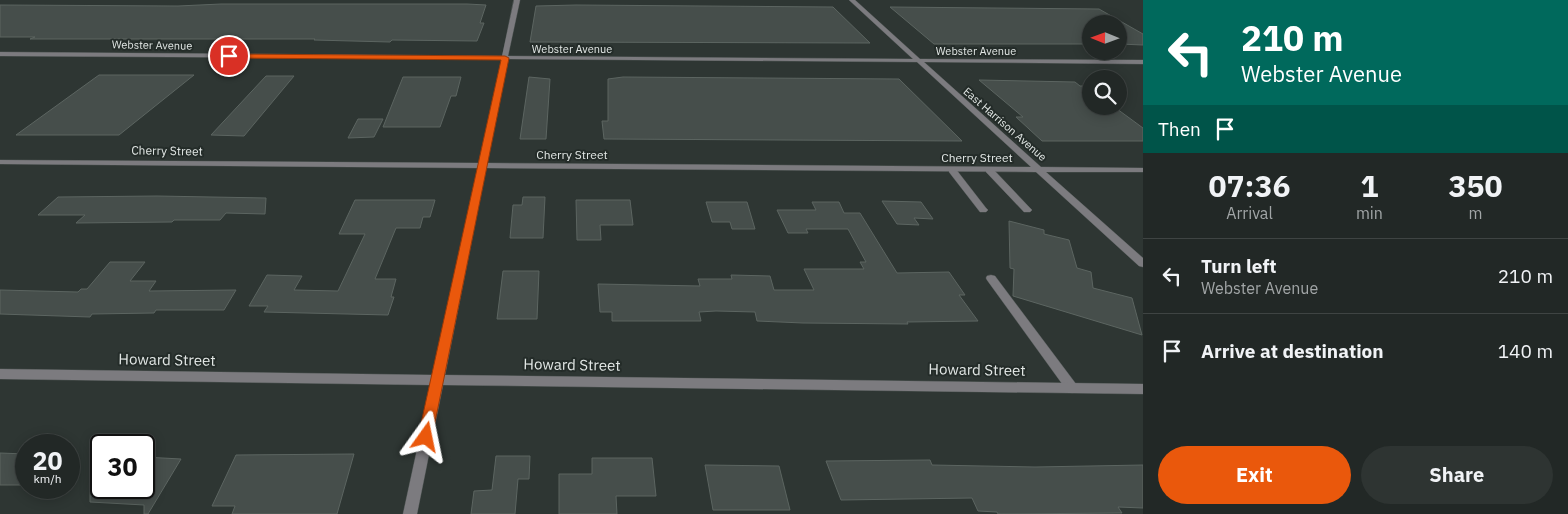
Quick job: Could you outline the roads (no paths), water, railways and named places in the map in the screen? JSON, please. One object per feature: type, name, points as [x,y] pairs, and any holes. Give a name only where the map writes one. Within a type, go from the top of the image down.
[{"type":"street","points":[[410,514],[517,0]]},
{"type":"street","name":"East Harrison Avenue","points":[[852,0],[1143,264]]},
{"type":"street","name":"Webster Avenue","points":[[0,54],[1143,62]]},
{"type":"street","name":"Cherry Street","points":[[0,162],[1041,171],[1143,170]]},
{"type":"street","points":[[952,170],[982,210]]},
{"type":"street","points":[[989,170],[1027,210]]},
{"type":"street","points":[[991,278],[1072,388]]},
{"type":"street","name":"Howard Street","points":[[0,374],[1143,389]]}]
